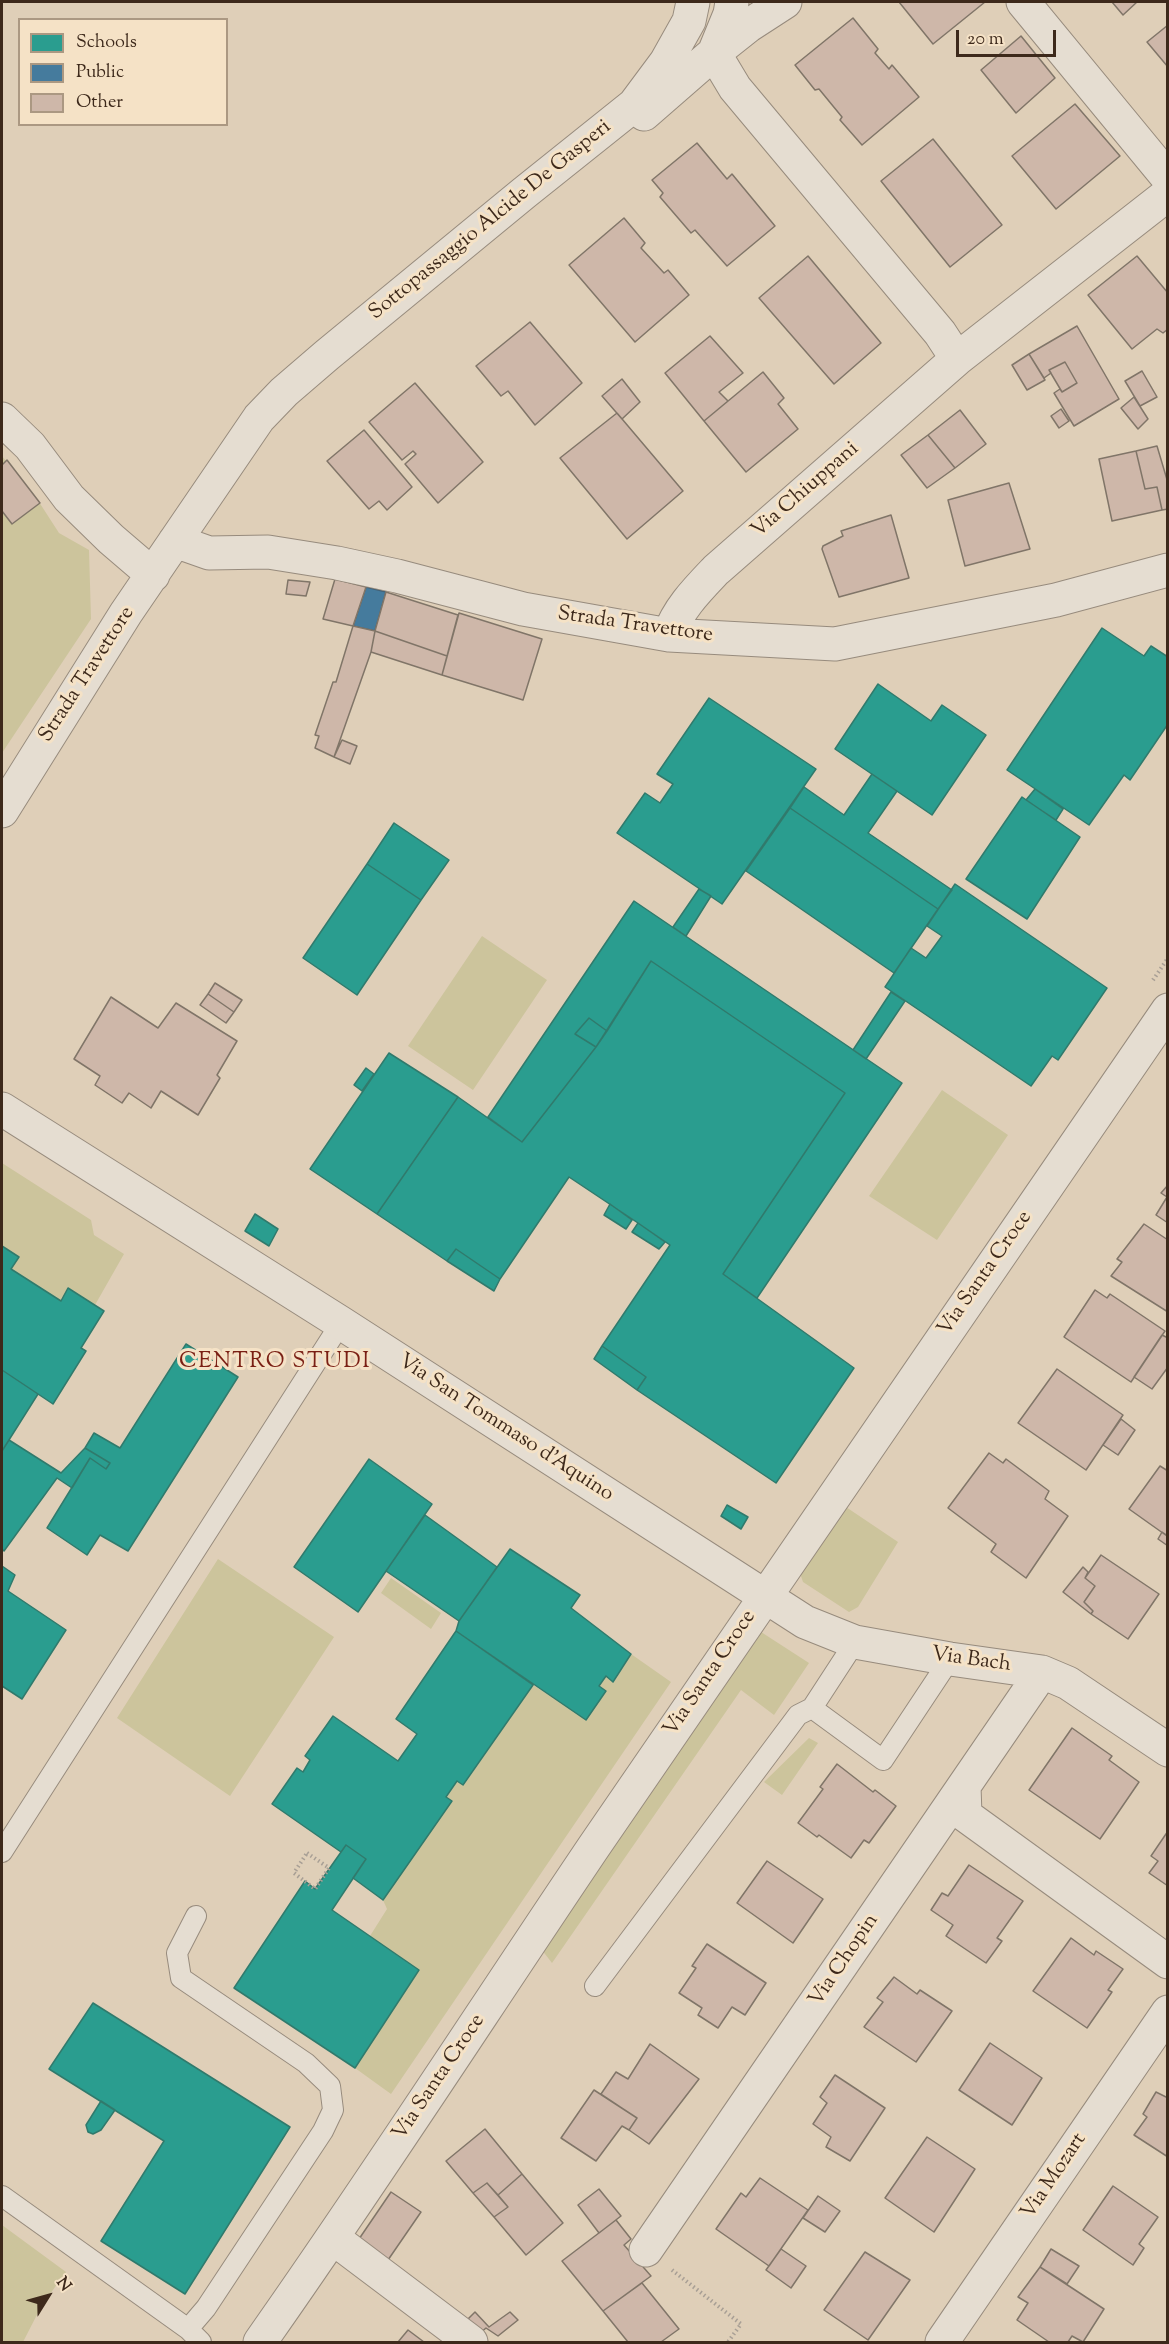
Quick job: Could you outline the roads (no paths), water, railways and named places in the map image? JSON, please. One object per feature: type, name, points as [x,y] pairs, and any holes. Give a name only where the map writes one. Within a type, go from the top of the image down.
[{"type":"street","name":"Sottopassaggio Alcide De Gasperi","points":[[260,418],[284,392],[336,348],[634,105],[666,62],[689,21],[693,2]]},
{"type":"street","points":[[714,53],[730,14],[732,2]]},
{"type":"street","points":[[260,418],[463,254],[660,101],[748,26],[785,2]]},
{"type":"street","points":[[1023,2],[1167,178]]},
{"type":"street","points":[[714,53],[735,88],[940,333],[957,358]]},
{"type":"street","name":"Via Chiuppani","points":[[669,635],[686,603],[716,570],[957,358],[1167,194]]},
{"type":"street","name":"Strada Travettore","points":[[2,811],[126,614],[260,418]]},
{"type":"street","points":[[2,419],[30,446],[69,498],[111,539],[153,575]]},
{"type":"street","name":"Strada Travettore","points":[[175,541],[209,553],[268,552],[337,563],[524,609],[669,635],[836,644],[1056,600],[1167,570]]},
{"type":"street","name":"Via Santa Croce","points":[[260,2343],[333,2238],[585,1860],[1167,1010]]},
{"type":"street","name":"Via San Tommaso d'Aquino","points":[[2,1109],[341,1323],[764,1597]]},
{"type":"street","name":"Via Bach","points":[[764,1597],[805,1622],[855,1642],[1042,1672],[1068,1683],[1167,1750]]},
{"type":"street","name":"Via Chopin","points":[[646,2250],[1042,1672]]},
{"type":"street","points":[[964,1786],[964,1815],[1167,1962]]},
{"type":"street","name":"Via Mozart","points":[[942,2343],[1167,2012]]},
{"type":"street","points":[[333,2238],[471,2343]]},
{"type":"lane","points":[[2,1851],[341,1323]]},
{"type":"lane","points":[[595,1986],[798,1715],[812,1708],[855,1642]]},
{"type":"lane","points":[[812,1708],[883,1760],[950,1659]]},
{"type":"lane","points":[[2,2196],[195,2336],[206,2308],[323,2131],[333,2110],[330,2086],[306,2063],[181,1978],[177,1953],[196,1916]]},
{"type":"district","name":"CENTRO STUDI","points":[[275,1363]]}]
